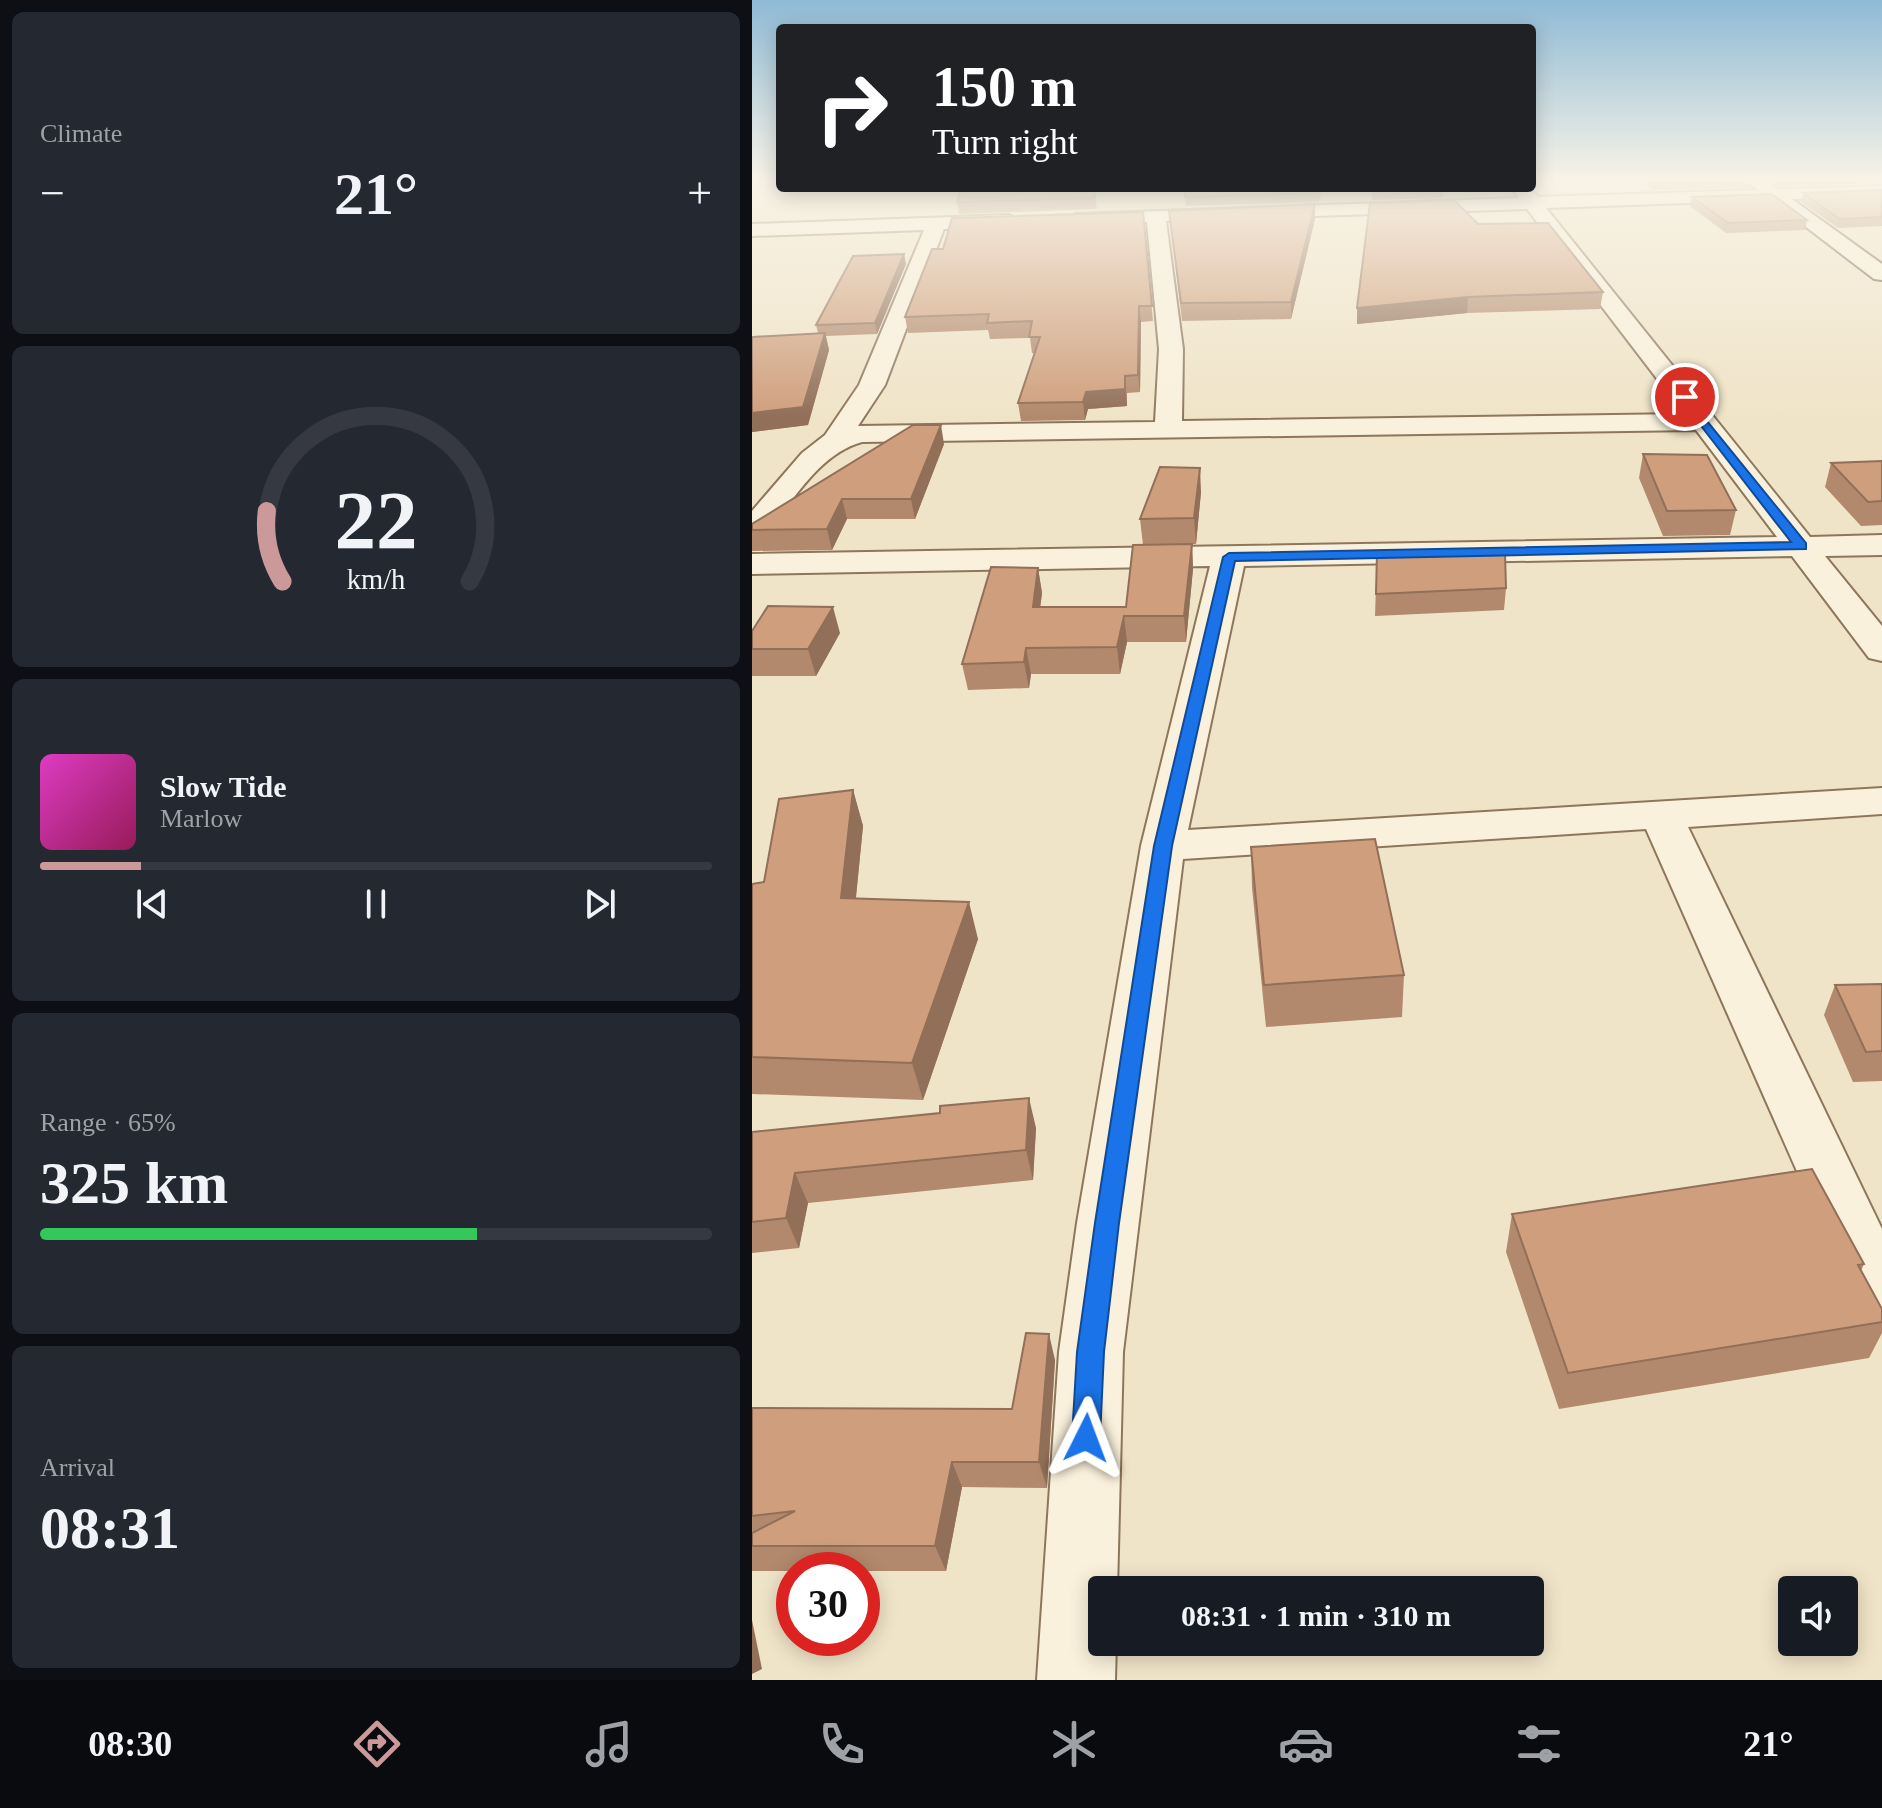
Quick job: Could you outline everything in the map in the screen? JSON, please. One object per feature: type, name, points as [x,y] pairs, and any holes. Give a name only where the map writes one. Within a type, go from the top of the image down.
[{"type":"street","points":[[752,531],[812,459],[835,441],[872,385],[922,259]]},
{"type":"street","points":[[1161,259],[1171,349],[1168,430]]},
{"type":"street","points":[[1577,259],[1882,650]]},
{"type":"street","points":[[1862,259],[1882,274]]},
{"type":"street","points":[[835,441],[861,434],[1704,422]]},
{"type":"street","points":[[752,564],[1882,545]]},
{"type":"street","points":[[1076,1680],[1091,1352],[1163,846],[1229,557]]},
{"type":"street","points":[[1163,846],[1882,801]]},
{"type":"street","points":[[1662,817],[1882,1294]]},
{"type":"building","points":[[851,259],[902,259],[875,323],[816,325]]},
{"type":"building","points":[[928,259],[1148,259],[1152,306],[1139,306],[1138,375],[1125,376],[1125,389],[1086,392],[1083,402],[1018,403],[1040,337],[1029,337],[1032,321],[987,323],[989,314],[905,317]]},
{"type":"building","points":[[1175,259],[1301,259],[1291,302],[1181,303]]},
{"type":"building","points":[[1363,259],[1577,259],[1603,292],[1468,297],[1357,308]]},
{"type":"building","points":[[825,333],[803,407],[752,413],[752,337]]},
{"type":"building","points":[[913,425],[941,425],[911,499],[842,499],[827,529],[752,530],[752,524]]},
{"type":"building","points":[[1643,454],[1707,455],[1736,510],[1667,511]]},
{"type":"building","points":[[1882,461],[1882,501],[1868,502],[1831,463]]},
{"type":"building","points":[[1160,467],[1200,468],[1194,518],[1140,519]]},
{"type":"building","points":[[1192,544],[1184,616],[1124,616],[1117,647],[1026,648],[1024,662],[962,664],[991,567],[1038,568],[1033,607],[1126,607],[1133,545]]},
{"type":"building","points":[[1377,552],[1505,553],[1506,588],[1376,594]]},
{"type":"building","points":[[768,606],[833,607],[808,649],[752,649],[752,631]]},
{"type":"building","points":[[853,790],[841,898],[969,902],[912,1063],[752,1057],[752,884],[764,882],[779,799]]},
{"type":"building","points":[[1375,839],[1404,975],[1264,985],[1251,847]]},
{"type":"building","points":[[1882,984],[1882,1051],[1866,1052],[1835,985]]},
{"type":"building","points":[[1029,1098],[1026,1150],[795,1173],[786,1218],[752,1222],[752,1132],[940,1113],[940,1106]]},
{"type":"building","points":[[1812,1169],[1864,1264],[1858,1265],[1882,1309],[1882,1322],[1568,1373],[1512,1214]]},
{"type":"building","points":[[1026,1333],[1049,1334],[1039,1462],[952,1462],[935,1546],[752,1546],[752,1533],[795,1511],[752,1516],[752,1408],[1012,1409]]},
{"type":"route","points":[[1086,1438],[1091,1352],[1107,1223],[1163,846],[1229,557],[1801,546],[1685,397]]}]
